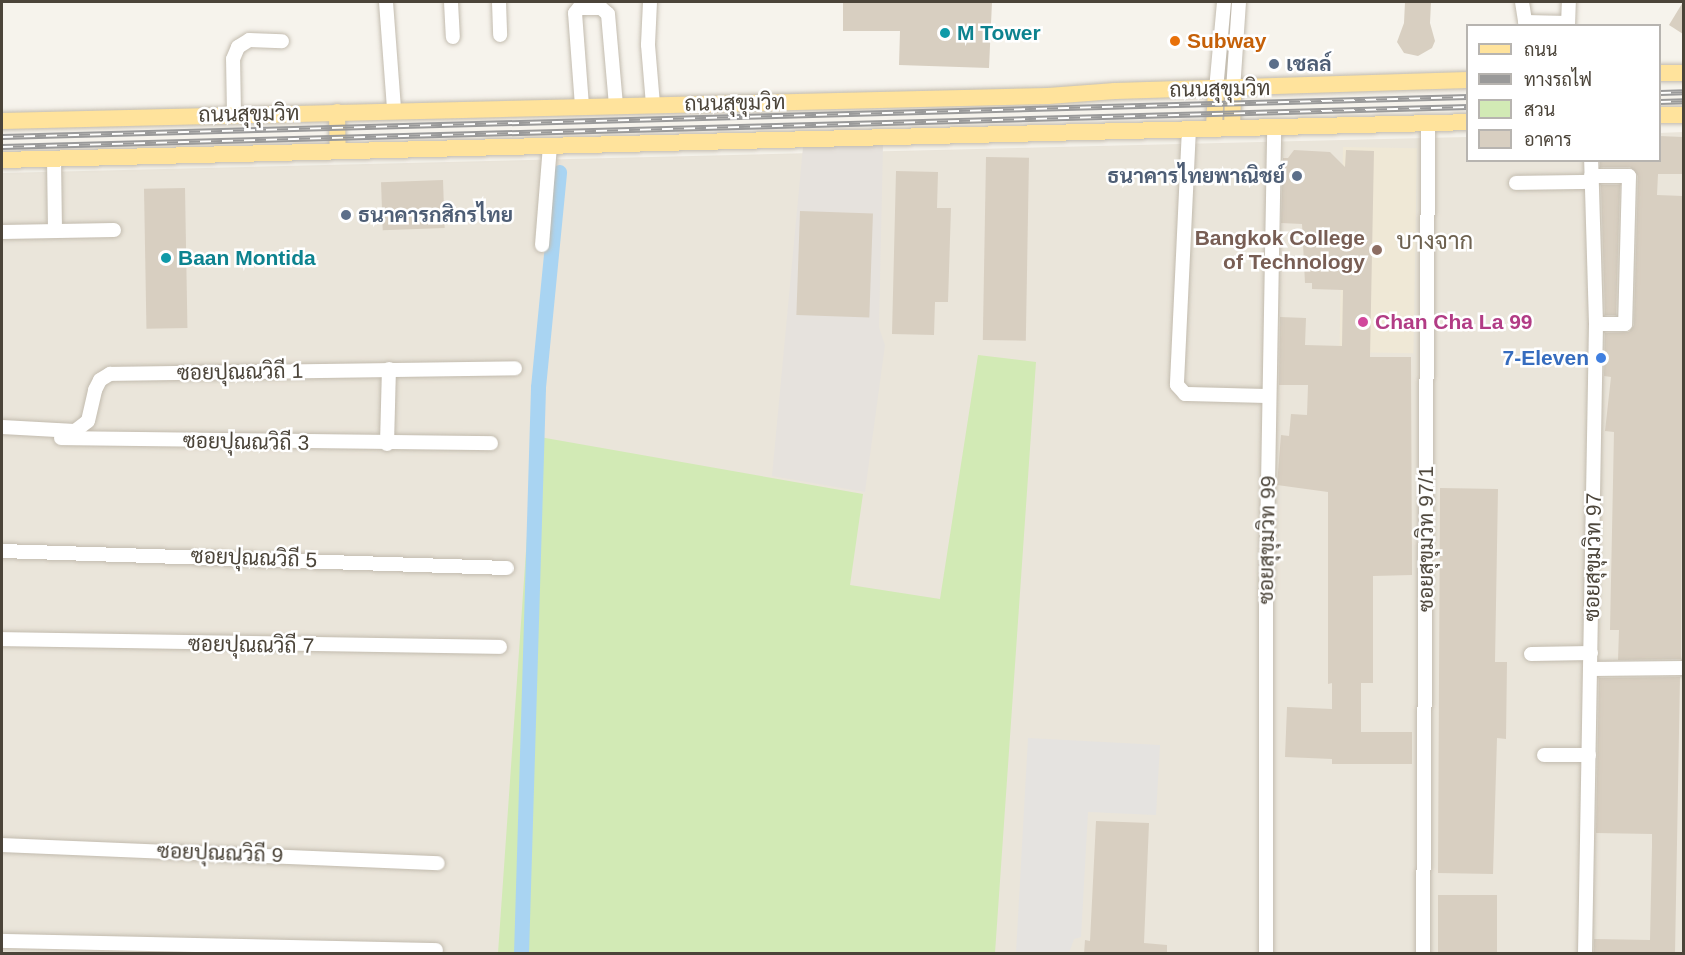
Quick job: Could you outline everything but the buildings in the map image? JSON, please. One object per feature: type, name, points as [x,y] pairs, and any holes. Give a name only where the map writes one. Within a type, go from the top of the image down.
[{"type":"main road","points":[[1661,74],[1683,73]]},
{"type":"main road","name":"ถนนสุขุมวิท","points":[[2,121],[394,109],[1233,90],[1466,80]]},
{"type":"main road","points":[[1214,127],[1216,90]]},
{"type":"main road","points":[[1232,127],[1233,90]]},
{"type":"main road","points":[[337,112],[338,151]]},
{"type":"main road","points":[[1661,116],[1683,115]]},
{"type":"main road","name":"ถนนสุขุมวิท","points":[[2,160],[1466,122]]},
{"type":"street","points":[[386,2],[394,109]]},
{"type":"street","points":[[452,2],[453,37]]},
{"type":"street","points":[[499,2],[500,35]]},
{"type":"street","points":[[650,2],[648,45],[653,104]]},
{"type":"street","points":[[1216,90],[1224,2]]},
{"type":"street","points":[[1233,90],[1239,2]]},
{"type":"street","points":[[1522,2],[1525,22],[1568,24],[1569,2]]},
{"type":"street","points":[[582,106],[575,13],[579,8],[601,8],[608,14],[615,105]]},
{"type":"street","points":[[234,114],[233,59],[238,46],[249,40],[282,41]]},
{"type":"street","name":"ซอยสุขุมวิท 97/1","points":[[1423,954],[1428,124]]},
{"type":"street","name":"ซอยสุขุมวิท 99","points":[[1266,954],[1269,396],[1274,126]]},
{"type":"street","points":[[1189,128],[1177,386],[1185,394],[1269,396]]},
{"type":"street","points":[[542,245],[550,146]]},
{"type":"street","points":[[54,159],[55,231]]},
{"type":"street","name":"ซอยสุขุมวิท 97","points":[[1585,954],[1596,324],[1591,162]]},
{"type":"street","points":[[1516,183],[1629,176],[1625,324],[1596,324]]},
{"type":"street","points":[[2,232],[114,230]]},
{"type":"street","name":"ซอยปุณณวิถี 1","points":[[2,427],[75,431],[88,421],[95,390],[100,380],[110,374],[515,368]]},
{"type":"street","points":[[387,444],[389,369]]},
{"type":"street","name":"ซอยปุณณวิถี 3","points":[[2,435],[387,444],[491,443]]},
{"type":"street","name":"ซอยปุณณวิถี 5","points":[[2,551],[507,568]]},
{"type":"street","name":"ซอยปุณณวิถี 7","points":[[2,639],[501,647]]},
{"type":"street","points":[[1531,654],[1591,653]]},
{"type":"street","points":[[1591,669],[1683,668]]},
{"type":"street","points":[[1544,755],[1589,755]]},
{"type":"street","name":"ซอยปุณณวิถี 9","points":[[2,845],[438,863]]},
{"type":"street","points":[[2,941],[436,951]]},
{"type":"shaded area","points":[[1683,132],[1683,953],[2,953],[2,173],[1466,137],[1466,162],[1661,162],[1661,133]]},
{"type":"shaded area","points":[[883,145],[879,327],[885,345],[865,492],[772,476],[803,147]]},
{"type":"shaded area","name":"Bangkok College of Technology","points":[[1343,147],[1417,148],[1413,353],[1339,352]]},
{"type":"shaded area","points":[[1028,738],[1160,745],[1156,815],[1088,812],[1081,937],[1074,939],[1069,953],[1016,953]]},
{"type":"green space","points":[[978,355],[1036,362],[995,953],[498,953],[534,436],[863,494],[850,585],[940,599]]},
{"type":"waterway","points":[[521,954],[538,387],[559,172]]},
{"type":"railway","points":[[1661,93],[1684,92]]},
{"type":"railway","points":[[2,137],[1466,97]]},
{"type":"railway","points":[[1661,102],[1684,101]]},
{"type":"railway","points":[[2,147],[1466,107]]},
{"type":"place","name":"M Tower","points":[[945,33]]},
{"type":"place","name":"Subway","points":[[1175,41]]},
{"type":"place","name":"เชลล์","points":[[1274,64]]},
{"type":"place","name":"ธนาคารไทยพาณิชย์","points":[[1297,176]]},
{"type":"place","name":"ธนาคารกสิกรไทย","points":[[346,215]]},
{"type":"place","name":"Bangkok College of Technology","points":[[1377,250]]},
{"type":"place","name":"Baan Montida","points":[[166,258]]},
{"type":"place","name":"Chan Cha La 99","points":[[1363,322]]},
{"type":"place","name":"7-Eleven","points":[[1601,358]]},
{"type":"district","name":"บางจาก","points":[[1435,241]]}]
